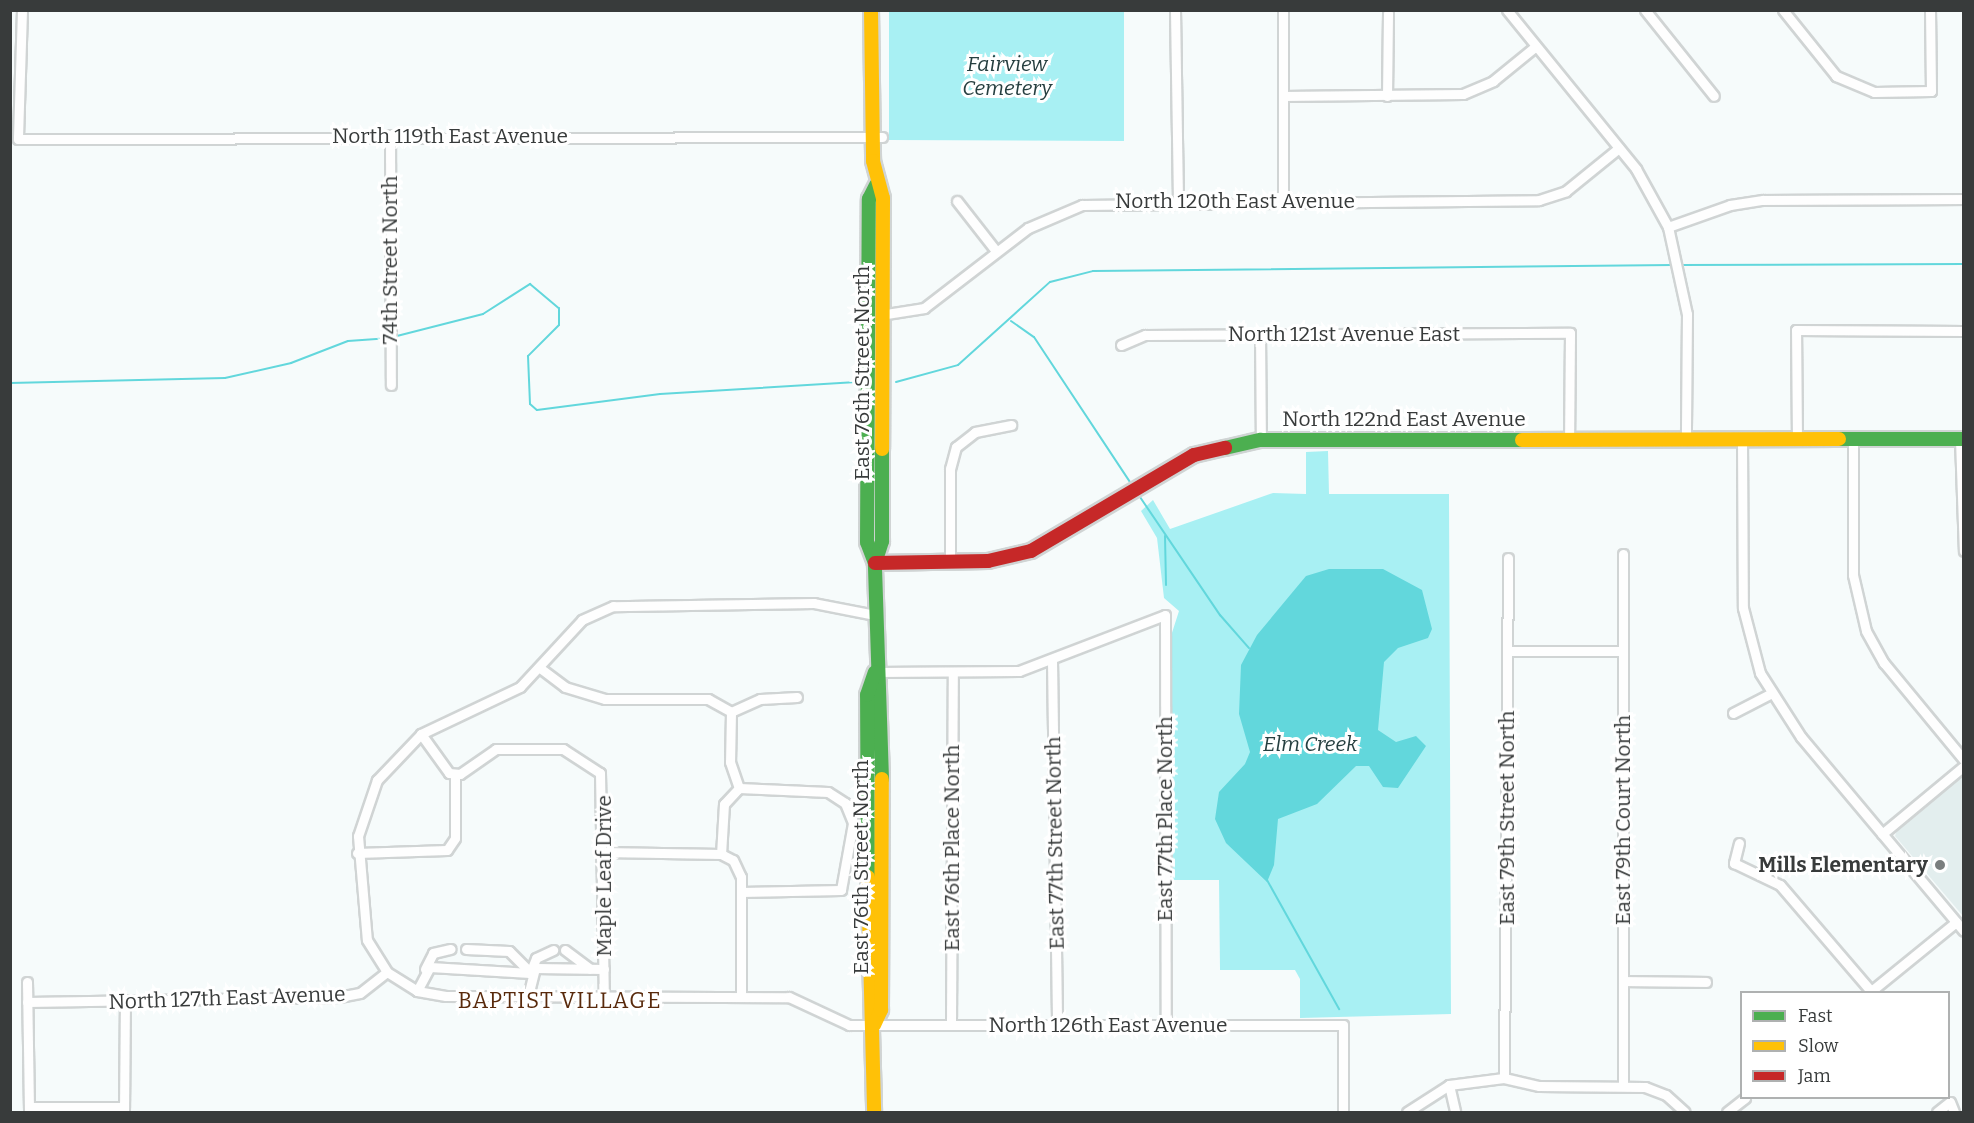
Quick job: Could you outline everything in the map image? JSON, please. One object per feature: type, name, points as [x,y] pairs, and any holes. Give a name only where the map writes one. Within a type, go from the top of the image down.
[{"type":"main road","name":"East 76th Street North","points":[[871,10],[877,137],[876,185],[869,199],[867,542],[875,563]]},
{"type":"main road","name":"East 76th Street North","points":[[874,1113],[874,1025],[868,1010],[867,695],[875,672],[875,563],[882,541],[883,198],[876,185]]},
{"type":"main road","name":"North 122nd East Avenue","points":[[875,563],[950,563],[1007,558],[1052,543],[1177,463],[1216,448],[1261,440],[1962,439]]},
{"type":"street","name":"North 119th East Avenue","points":[[22,10],[18,139],[390,135],[877,137]]},
{"type":"street","points":[[1175,10],[1179,201]]},
{"type":"street","points":[[1283,10],[1284,200]]},
{"type":"street","points":[[1507,10],[1619,148],[1668,227],[1687,314],[1686,440]]},
{"type":"street","points":[[1645,10],[1714,96]]},
{"type":"street","points":[[1783,10],[1851,87],[1930,91],[1930,10]]},
{"type":"street","points":[[1387,96],[1388,13]]},
{"type":"street","points":[[1284,96],[1387,96],[1474,91],[1536,46]]},
{"type":"street","name":"74th Street North","points":[[390,135],[391,385]]},
{"type":"street","name":"North 120th East Avenue","points":[[868,315],[883,315],[924,308],[996,251],[1039,221],[1082,205],[1179,201],[1539,200],[1566,191],[1619,148]]},
{"type":"street","points":[[1668,227],[1763,200],[1964,199]]},
{"type":"street","points":[[957,201],[996,251]]},
{"type":"street","points":[[1797,440],[1796,330],[1964,331]]},
{"type":"street","name":"North 121st Avenue East","points":[[1121,345],[1145,335],[1570,333],[1569,440]]},
{"type":"street","points":[[1260,334],[1261,440]]},
{"type":"street","points":[[950,563],[950,469],[956,447],[975,432],[1011,425]]},
{"type":"street","points":[[1962,439],[1964,551]]},
{"type":"street","points":[[1742,440],[1743,608],[1752,651],[1770,694],[1882,834],[1964,931]]},
{"type":"street","points":[[1853,440],[1853,575],[1866,631],[1884,663],[1964,760]]},
{"type":"street","name":"East 79th Court North","points":[[1623,554],[1623,1086]]},
{"type":"street","name":"East 79th Street North","points":[[1504,1078],[1508,558]]},
{"type":"street","points":[[874,1025],[840,1024],[789,997],[528,996],[417,991],[387,972],[367,940],[357,853],[362,815],[377,780],[421,734],[506,696],[540,668],[582,620],[624,604],[814,603],[875,615]]},
{"type":"street","name":"East 77th Place North","points":[[1052,660],[1165,615],[1166,1024]]},
{"type":"street","points":[[1507,651],[1623,651]]},
{"type":"street","points":[[875,672],[1019,671],[1052,660]]},
{"type":"street","name":"East 77th Street North","points":[[1052,660],[1058,1025]]},
{"type":"street","points":[[540,668],[583,695],[708,699],[731,712]]},
{"type":"street","name":"East 76th Place North","points":[[951,1025],[953,672]]},
{"type":"street","points":[[1733,713],[1770,694]]},
{"type":"street","points":[[731,712],[760,699],[797,697]]},
{"type":"street","points":[[731,712],[730,762],[739,788]]},
{"type":"street","points":[[357,853],[447,850],[455,837],[455,774],[421,734]]},
{"type":"street","name":"Maple Leaf Drive","points":[[455,774],[496,749],[563,749],[574,754],[603,779],[604,997]]},
{"type":"street","points":[[1882,834],[1964,766]]},
{"type":"street","points":[[721,854],[724,804],[739,788],[816,789],[839,797],[853,823],[841,890],[741,892]]},
{"type":"street","points":[[1739,843],[1734,863],[1780,885],[1869,991]]},
{"type":"street","points":[[603,852],[721,854],[739,869],[741,996]]},
{"type":"street","points":[[1871,991],[1956,922]]},
{"type":"street","points":[[417,991],[434,953],[451,949]]},
{"type":"street","points":[[466,949],[509,951],[530,972]]},
{"type":"street","points":[[528,996],[530,972],[536,958],[554,950]]},
{"type":"street","points":[[565,950],[590,969]]},
{"type":"street","points":[[425,969],[530,972],[535,968],[604,969]]},
{"type":"street","name":"North 127th East Avenue","points":[[27,1002],[125,1003],[177,996],[350,996],[387,972]]},
{"type":"street","points":[[1623,981],[1706,982]]},
{"type":"street","points":[[27,982],[29,1110],[124,1110],[125,1003]]},
{"type":"street","name":"North 126th East Avenue","points":[[874,1025],[1343,1025],[1343,1113]]},
{"type":"street","points":[[1407,1113],[1449,1085],[1504,1078],[1569,1086],[1623,1086],[1656,1090],[1685,1113]]},
{"type":"street","points":[[1449,1085],[1455,1113]]},
{"type":"street","points":[[1727,1113],[1744,1099]]},
{"type":"street","points":[[1937,1113],[1950,1102],[1954,1113]]},
{"type":"shaded area","points":[[1329,569],[1383,569],[1422,590],[1432,629],[1428,638],[1398,648],[1384,662],[1378,730],[1396,742],[1416,736],[1426,746],[1398,788],[1383,787],[1369,766],[1356,766],[1317,804],[1278,819],[1274,865],[1267,882],[1226,843],[1215,819],[1219,792],[1245,764],[1250,752],[1239,714],[1241,665],[1257,635],[1306,576]]},
{"type":"shaded area","name":"Mills Elementary","points":[[1963,772],[1963,916],[1895,836],[1898,827]]},
{"type":"green space","name":"Fairview Cemetery","points":[[889,11],[1124,11],[1124,141],[889,140]]},
{"type":"green space","name":"Elm Creek","points":[[1328,451],[1329,494],[1449,494],[1451,1014],[1300,1018],[1300,979],[1295,970],[1220,970],[1219,880],[1171,880],[1170,639],[1179,611],[1164,598],[1157,538],[1141,511],[1153,500],[1170,529],[1273,493],[1306,494],[1306,452]]},
{"type":"waterway","points":[[1678,265],[1964,264]]},
{"type":"waterway","points":[[896,382],[958,365],[1050,282],[1093,271],[1673,265]]},
{"type":"waterway","points":[[393,337],[483,314],[530,284],[559,308],[559,325],[528,356],[530,404],[537,410],[660,394],[857,382]]},
{"type":"waterway","points":[[1011,321],[1034,337],[1130,482]]},
{"type":"waterway","points":[[10,383],[225,378],[291,363],[348,341],[387,338]]},
{"type":"waterway","points":[[1140,497],[1220,615],[1249,648]]},
{"type":"waterway","points":[[1165,536],[1166,585]]},
{"type":"waterway","points":[[1267,880],[1339,1009]]},
{"type":"traffic: fast","points":[[875,563],[867,542],[869,199],[876,185]]},
{"type":"traffic: fast","points":[[1839,439],[1964,439]]},
{"type":"traffic: fast","points":[[1225,448],[1261,440],[1522,440]]},
{"type":"traffic: fast","points":[[882,449],[882,541],[875,563],[882,779]]},
{"type":"traffic: fast","points":[[868,877],[867,695],[875,672]]},
{"type":"traffic: slow","points":[[871,10],[873,161],[883,198],[882,449]]},
{"type":"traffic: slow","points":[[1522,440],[1839,439]]},
{"type":"traffic: slow","points":[[874,1025],[881,1010],[882,779]]},
{"type":"traffic: slow","points":[[868,877],[874,1112]]},
{"type":"traffic: jam","points":[[875,563],[988,561],[1031,551],[1194,455],[1225,448]]},
{"type":"place","name":"Mills Elementary","points":[[1940,865]]},
{"type":"district","name":"BAPTIST VILLAGE","points":[[560,1001]]}]
